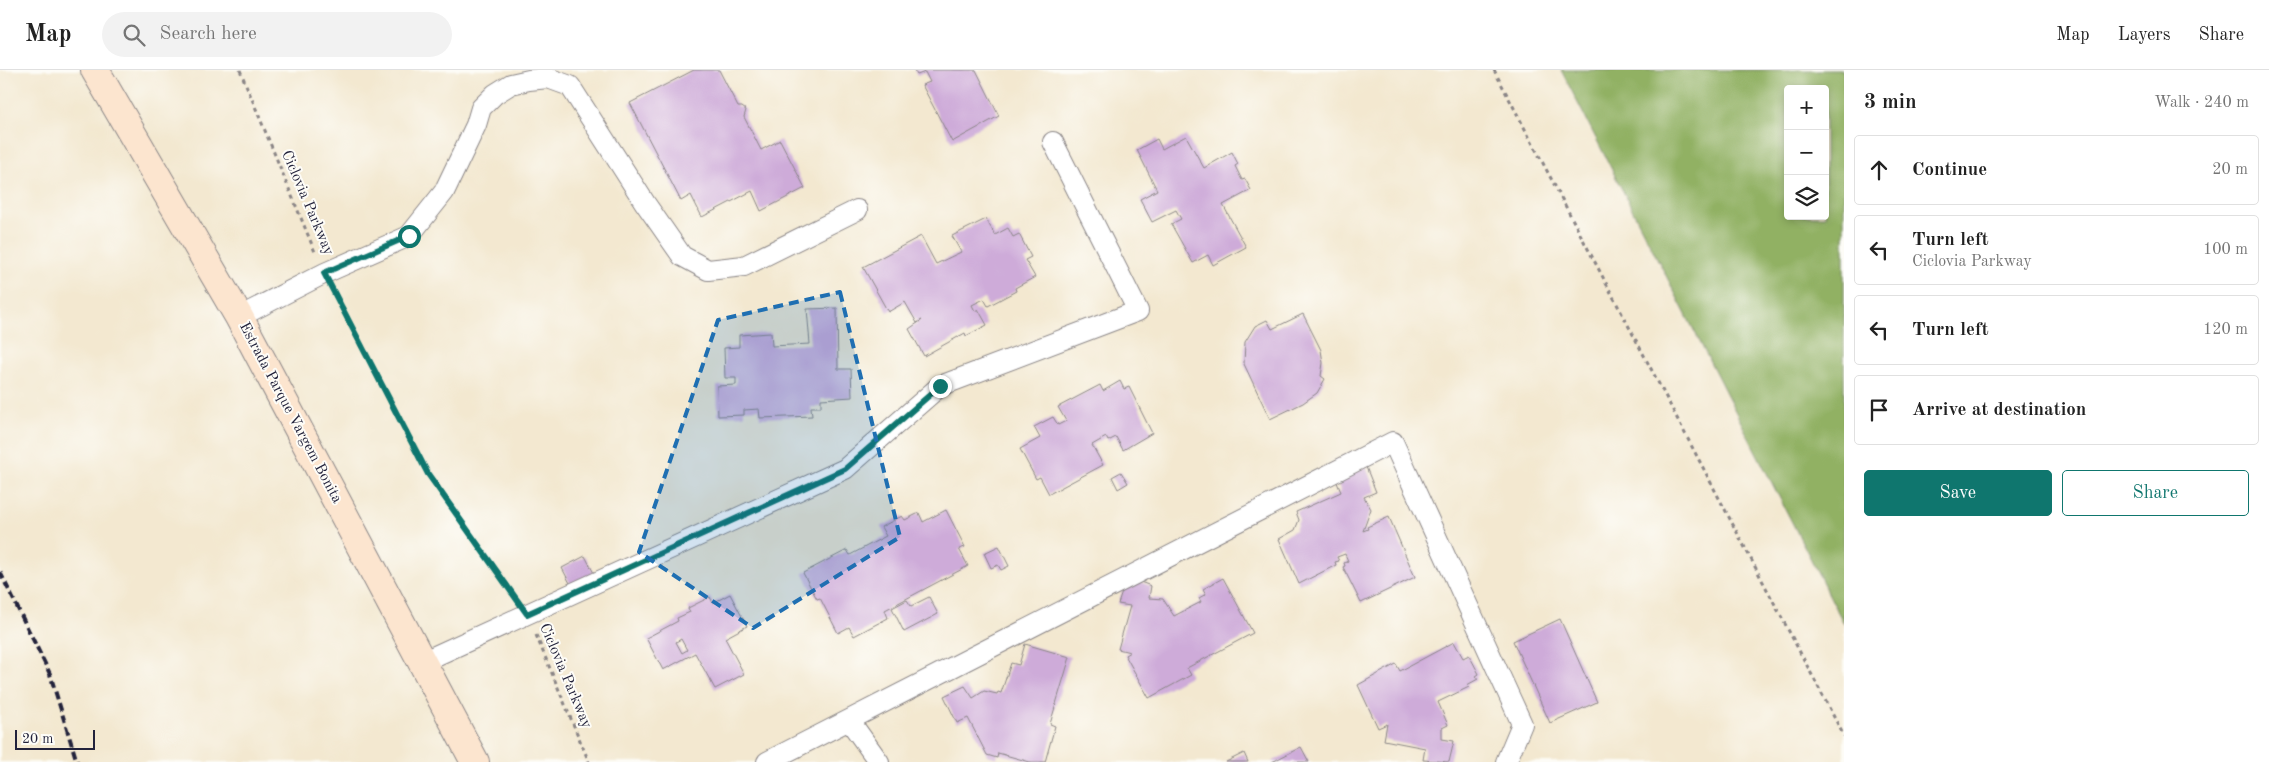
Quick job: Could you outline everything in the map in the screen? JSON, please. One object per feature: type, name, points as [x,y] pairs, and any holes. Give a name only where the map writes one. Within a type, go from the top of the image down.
[{"type":"main road","name":"Estrada Parque Vargem Bonita","points":[[95,70],[239,317],[474,762]]},
{"type":"street","points":[[239,317],[324,273],[409,236],[444,192],[476,125],[481,108],[494,94],[511,84],[529,80],[548,78],[570,86],[645,203],[682,256],[708,270],[744,266],[857,210]]},
{"type":"street","points":[[422,662],[845,469],[940,386],[1138,311],[1053,142]]},
{"type":"street","points":[[767,762],[1393,442],[1522,724],[1506,762]]},
{"type":"street","points":[[849,720],[879,762]]},
{"type":"path","name":"Ciclovia Parkway","points":[[240,70],[324,273],[428,474],[527,614],[589,762]]},
{"type":"path","points":[[1494,70],[1844,736]]},
{"type":"highlighted area","points":[[840,292],[900,537],[753,628],[639,552],[718,320]]},
{"type":"green space","points":[[1561,70],[1844,70],[1844,624]]},
{"type":"building","points":[[694,70],[719,70],[738,107],[746,110],[744,117],[761,150],[780,140],[805,188],[761,211],[752,191],[702,217],[691,195],[681,201],[630,103]]},
{"type":"building","points":[[914,70],[976,70],[999,116],[952,142],[922,85],[930,82],[925,72],[917,75]]},
{"type":"building","points":[[1186,136],[1204,168],[1232,152],[1238,164],[1235,166],[1242,180],[1245,179],[1251,190],[1223,205],[1246,247],[1213,265],[1208,255],[1193,263],[1171,224],[1181,219],[1176,210],[1152,222],[1140,199],[1157,190],[1137,150],[1157,139],[1162,149]]},
{"type":"building","points":[[986,219],[995,235],[1008,228],[1013,237],[1019,234],[1031,257],[1025,260],[1035,277],[1015,288],[1016,291],[988,306],[984,299],[972,305],[975,311],[978,309],[987,325],[966,336],[965,333],[924,356],[909,329],[922,320],[917,323],[905,302],[888,312],[863,267],[921,236],[936,264],[961,252],[952,236]]},
{"type":"building","points":[[837,308],[838,369],[851,369],[852,397],[821,399],[821,407],[811,407],[812,416],[760,418],[759,409],[744,410],[744,415],[718,416],[717,386],[736,385],[736,378],[725,378],[724,348],[739,347],[739,335],[771,333],[772,346],[810,344],[807,309]]},
{"type":"building","points":[[1303,314],[1321,350],[1323,363],[1321,376],[1325,379],[1317,393],[1303,403],[1270,419],[1244,364],[1245,342],[1255,326],[1267,320],[1272,329]]},
{"type":"building","points":[[1120,381],[1124,389],[1129,387],[1152,433],[1123,450],[1116,437],[1108,441],[1106,437],[1092,445],[1103,465],[1049,494],[1040,477],[1036,479],[1020,449],[1040,438],[1034,427],[1053,417],[1058,425],[1066,421],[1058,407],[1100,385],[1103,391]]},
{"type":"building","points":[[1366,467],[1376,492],[1364,497],[1371,509],[1363,531],[1368,529],[1367,527],[1389,517],[1415,577],[1361,603],[1343,567],[1345,566],[1344,563],[1348,561],[1345,554],[1337,557],[1339,561],[1335,562],[1336,565],[1299,584],[1279,539],[1295,530],[1299,520],[1296,512],[1341,492],[1336,480]]},
{"type":"building","points":[[1121,472],[1128,483],[1118,489],[1112,477]]},
{"type":"building","points":[[946,510],[965,547],[959,549],[968,566],[885,610],[888,618],[854,636],[849,627],[838,633],[820,598],[817,599],[803,573],[847,550],[850,555],[886,536],[881,527],[902,516],[905,520],[919,513],[923,522]]},
{"type":"building","points":[[999,546],[1009,566],[1001,570],[998,565],[991,568],[984,553]]},
{"type":"building","points":[[585,556],[596,577],[573,589],[562,568]]},
{"type":"building","points":[[1127,577],[1151,586],[1149,598],[1163,599],[1174,616],[1201,602],[1199,598],[1206,594],[1203,589],[1223,578],[1253,633],[1187,668],[1191,675],[1149,698],[1125,655],[1130,652],[1118,649],[1130,606],[1118,604]]},
{"type":"building","points":[[730,594],[747,626],[725,638],[744,674],[715,689],[695,653],[663,670],[646,638],[678,621],[677,618],[690,612],[688,608],[710,597],[713,603]],"holes":[[[681,639],[687,650],[682,653],[676,642]]]},
{"type":"building","points":[[929,597],[938,614],[904,632],[892,608],[907,600],[911,606]]},
{"type":"building","points":[[1560,619],[1597,702],[1550,723],[1513,641]]},
{"type":"building","points":[[1454,642],[1463,658],[1469,655],[1479,674],[1476,676],[1478,679],[1467,685],[1469,687],[1438,702],[1448,725],[1442,728],[1442,739],[1454,741],[1449,762],[1423,760],[1425,748],[1384,740],[1387,724],[1378,728],[1358,685],[1396,664],[1400,671]]},
{"type":"building","points":[[1025,644],[1070,657],[1050,724],[1055,726],[1045,762],[1030,762],[998,753],[997,758],[987,755],[968,718],[957,723],[944,696],[965,686],[973,698],[984,691],[1001,693],[1011,663],[1019,665]]},
{"type":"building","points":[[1301,747],[1309,762],[1272,762]]},
{"type":"building","points":[[1244,753],[1248,762],[1226,762]]},
{"type":"railway","points":[[0,572],[50,674],[77,762]]},
{"type":"route","points":[[409,236],[324,273],[428,474],[527,614],[845,469],[940,386]]}]
